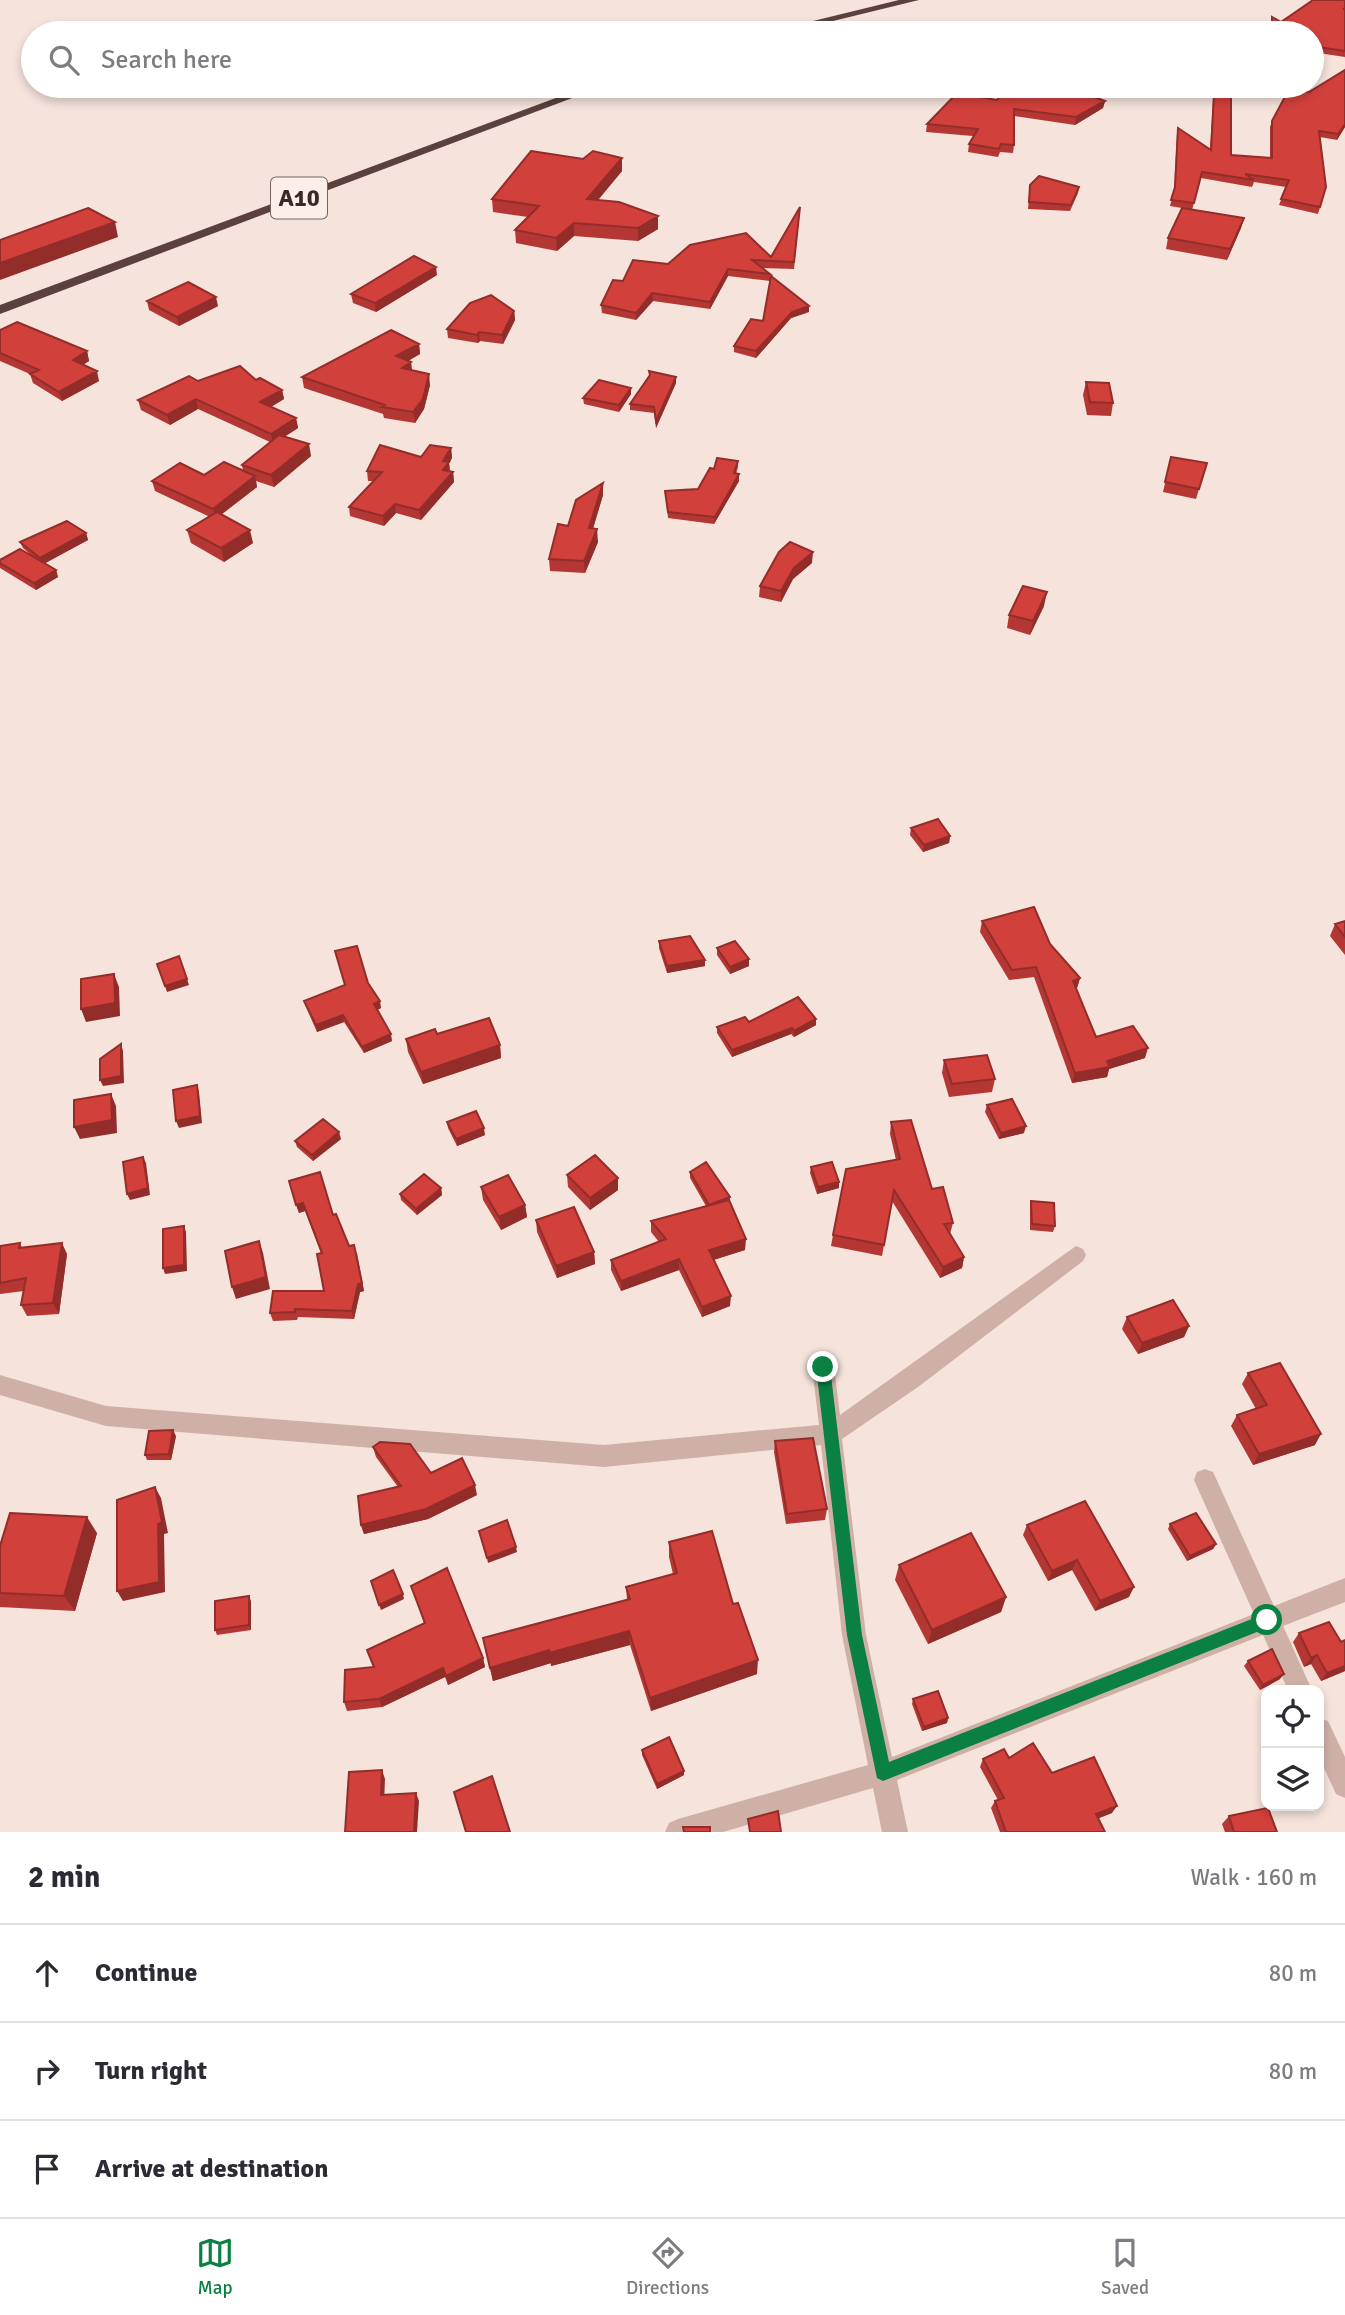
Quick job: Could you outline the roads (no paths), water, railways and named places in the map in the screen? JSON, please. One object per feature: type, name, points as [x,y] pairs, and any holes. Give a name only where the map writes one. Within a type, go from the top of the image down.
[{"type":"highway","points":[[822,21],[913,0]]},
{"type":"highway","name":"A10","points":[[0,310],[566,98]]},
{"type":"street","points":[[0,1385],[106,1416],[604,1455],[831,1434],[910,1380],[1076,1255]]},
{"type":"street","points":[[823,1367],[854,1635],[895,1832]]},
{"type":"street","points":[[1205,1480],[1298,1685]]},
{"type":"street","points":[[678,1832],[883,1773],[1345,1590]]},
{"type":"street","points":[[1324,1741],[1345,1785]]}]
